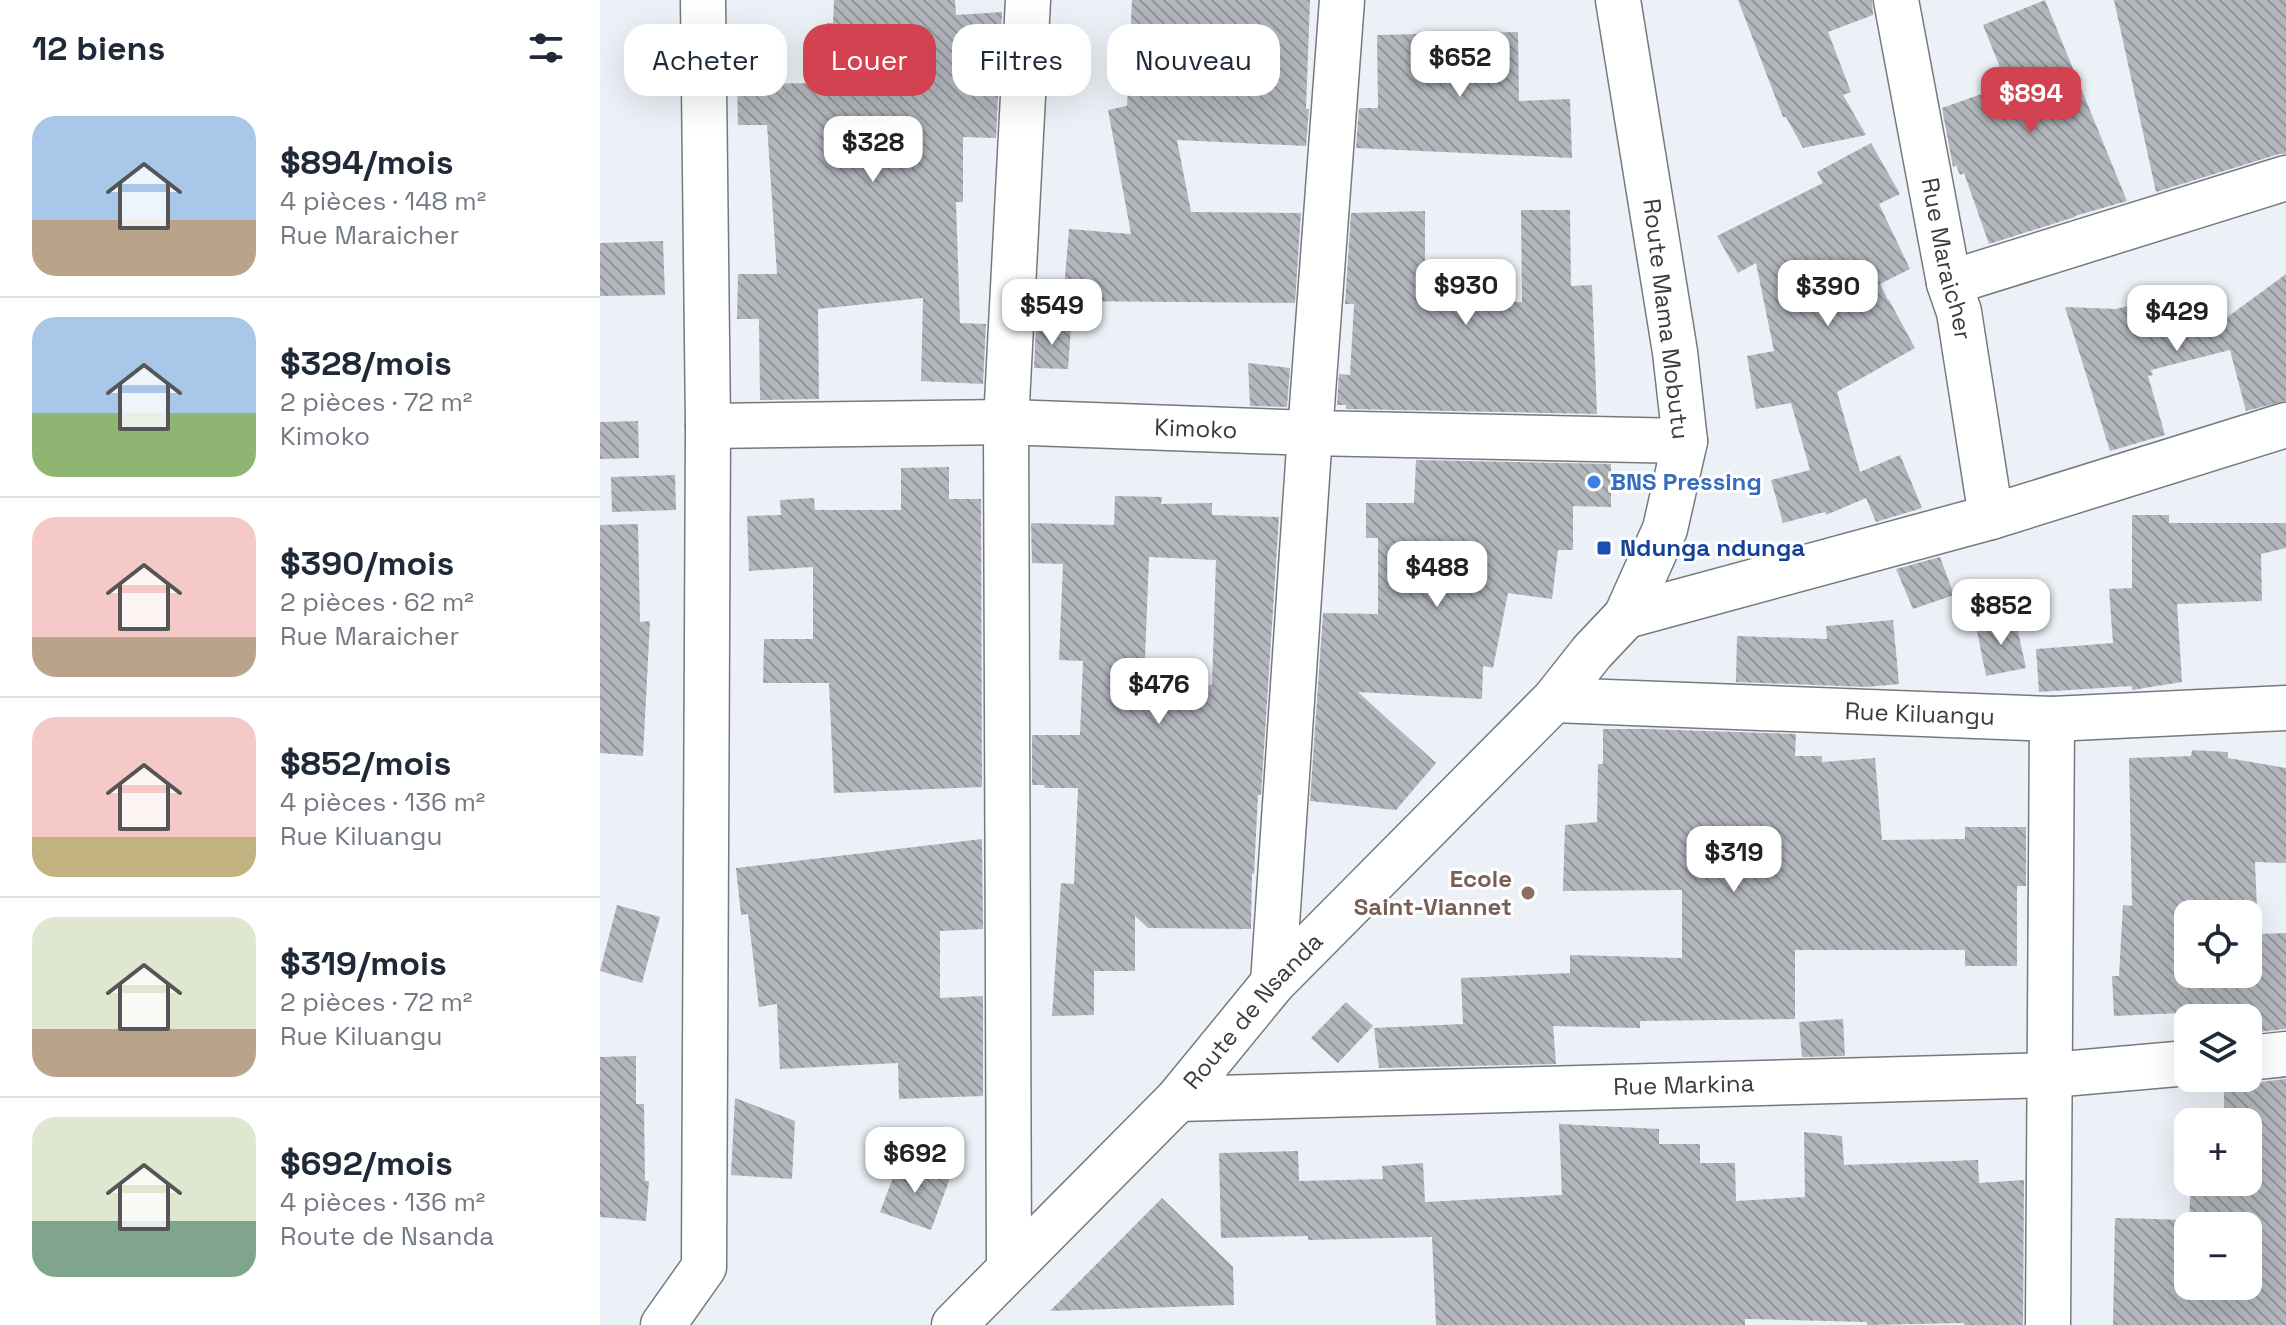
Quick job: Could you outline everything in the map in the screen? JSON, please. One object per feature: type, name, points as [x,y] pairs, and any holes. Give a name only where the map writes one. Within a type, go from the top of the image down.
[{"type":"street","points":[[663,1325],[704,1267],[708,426],[703,0]]},
{"type":"street","points":[[1009,1268],[1006,422],[1028,0]]},
{"type":"street","points":[[1273,983],[1342,0]]},
{"type":"street","name":"Route Mama Mobutu","points":[[1554,700],[1626,616],[1665,529],[1685,441],[1675,352],[1618,0]]},
{"type":"street","name":"Rue Maraicher","points":[[1896,0],[1949,283],[1959,312],[1991,517]]},
{"type":"street","points":[[1949,283],[2286,178]]},
{"type":"street","name":"Kimoko","points":[[708,426],[1006,422],[1310,433],[1685,441]]},
{"type":"street","points":[[1626,616],[1991,517],[2286,425]]},
{"type":"street","name":"Route de Nsanda","points":[[954,1325],[1178,1099],[1273,983],[1554,700]]},
{"type":"street","name":"Rue Kiluangu","points":[[1554,700],[2052,719],[2286,708]]},
{"type":"street","points":[[2048,1325],[2052,719]]},
{"type":"street","points":[[2262,1057],[2286,1054]]},
{"type":"street","name":"Rue Markina","points":[[1178,1099],[2051,1075],[2174,1064]]},
{"type":"building","points":[[834,0],[955,0],[956,15],[1002,12],[1001,24],[952,24],[952,96],[998,96],[996,138],[963,137],[963,202],[956,202],[960,323],[986,324],[983,384],[921,381],[923,298],[818,309],[819,399],[760,400],[759,319],[737,319],[738,274],[777,274],[767,125],[738,125],[737,96],[787,96],[787,83],[803,83],[803,96],[936,96],[936,24],[827,24],[833,23]]},
{"type":"building","points":[[1132,0],[1310,0],[1306,146],[1177,140],[1191,212],[1301,213],[1295,303],[1063,301],[1069,229],[1131,234],[1108,110],[1127,106],[1127,96],[1280,96],[1280,24],[1131,24]]},
{"type":"building","points":[[1738,0],[1872,0],[1873,15],[1828,32],[1851,92],[1843,95],[1866,135],[1803,148],[1786,117],[1783,117]]},
{"type":"building","points":[[2045,0],[2127,201],[1989,244],[1964,173],[1960,175],[1956,165],[1953,167],[1942,108],[2007,85],[1983,25]]},
{"type":"building","points":[[2114,0],[2286,0],[2286,154],[2156,192]]},
{"type":"building","points":[[1518,32],[1519,101],[1570,99],[1572,158],[1356,148],[1359,108],[1378,108],[1377,35]]},
{"type":"building","points":[[1871,143],[1900,194],[1879,204],[1910,269],[1880,284],[1915,348],[1837,392],[1860,472],[1900,455],[1922,508],[1876,522],[1866,498],[1826,515],[1825,512],[1783,523],[1771,480],[1810,470],[1791,403],[1756,409],[1747,356],[1774,351],[1756,263],[1738,273],[1717,236],[1823,183],[1817,172]]},
{"type":"building","points":[[1521,210],[1570,210],[1571,286],[1592,285],[1597,414],[1346,409],[1346,405],[1337,405],[1339,374],[1350,375],[1354,304],[1345,304],[1351,213],[1425,211],[1425,301],[1522,302]]},
{"type":"building","points":[[663,241],[665,295],[600,296],[600,243]]},
{"type":"building","points":[[2286,274],[2286,401],[2246,411],[2230,350],[2151,370],[2153,375],[2148,376],[2165,435],[2110,451],[2065,307],[2116,309],[2208,286],[2218,324]]},
{"type":"building","points":[[1036,326],[1071,327],[1068,369],[1034,368]]},
{"type":"building","points":[[1248,363],[1290,368],[1287,407],[1250,406]]},
{"type":"building","points":[[638,421],[639,458],[600,459],[600,422]]},
{"type":"building","points":[[1416,460],[1611,464],[1611,507],[1573,506],[1573,550],[1558,550],[1552,599],[1508,593],[1493,668],[1483,666],[1482,699],[1358,692],[1436,763],[1396,810],[1310,801],[1323,613],[1378,614],[1378,538],[1366,538],[1366,503],[1414,503]]},
{"type":"building","points":[[949,467],[949,499],[981,499],[982,787],[834,793],[829,683],[763,683],[764,639],[813,639],[813,567],[749,571],[747,516],[781,515],[780,500],[814,498],[815,510],[901,510],[901,468]]},
{"type":"building","points":[[675,475],[676,510],[612,512],[611,477]]},
{"type":"building","points":[[1115,496],[1162,497],[1161,504],[1212,503],[1212,515],[1279,517],[1261,795],[1258,795],[1252,874],[1251,929],[1148,928],[1135,916],[1135,971],[1094,971],[1094,1015],[1052,1016],[1061,883],[1074,884],[1078,788],[1032,785],[1032,735],[1080,735],[1083,661],[1059,660],[1063,564],[1032,563],[1031,523],[1114,525]],"holes":[[[1149,557],[1216,560],[1212,685],[1144,683]]]},
{"type":"building","points":[[2132,515],[2169,515],[2169,523],[2286,523],[2286,548],[2261,554],[2262,601],[2177,604],[2182,682],[2132,690],[2132,686],[2039,692],[2036,649],[2113,643],[2109,589],[2132,588]]},
{"type":"building","points":[[638,524],[640,622],[650,621],[643,756],[600,753],[600,525]]},
{"type":"building","points":[[1940,557],[1954,595],[1913,609],[1896,569]]},
{"type":"building","points":[[2015,618],[2026,668],[1986,676],[1976,626]]},
{"type":"building","points":[[1893,620],[1899,684],[1867,687],[1736,682],[1737,636],[1827,639],[1826,626]]},
{"type":"building","points":[[1603,729],[1796,734],[1795,756],[1822,756],[1822,762],[1875,758],[1882,840],[1965,839],[1965,827],[2026,827],[2026,886],[2017,886],[2017,966],[1965,966],[1965,950],[1795,950],[1795,1019],[1640,1021],[1640,1028],[1553,1026],[1556,1064],[1379,1068],[1374,1028],[1463,1024],[1461,978],[1570,973],[1570,955],[1682,958],[1682,890],[1563,891],[1565,825],[1597,822],[1598,764],[1603,764]]},
{"type":"building","points":[[2192,750],[2228,752],[2228,758],[2286,768],[2286,863],[2255,862],[2257,900],[2174,900],[2174,988],[2262,988],[2262,934],[2286,933],[2286,1029],[2262,1032],[2262,1004],[2174,1004],[2174,1013],[2114,1016],[2112,976],[2119,976],[2123,905],[2132,906],[2129,758],[2191,756]]},
{"type":"building","points":[[982,839],[983,929],[940,931],[940,998],[983,996],[983,1096],[899,1099],[898,1063],[780,1069],[777,1004],[759,1007],[748,914],[741,915],[736,868]]},
{"type":"building","points":[[617,905],[660,917],[642,983],[600,971]]},
{"type":"building","points":[[1346,1002],[1373,1026],[1338,1063],[1311,1038]]},
{"type":"building","points":[[1843,1019],[1845,1056],[1802,1057],[1799,1022]]},
{"type":"building","points":[[636,1056],[636,1104],[644,1104],[645,1181],[649,1181],[646,1221],[600,1217],[600,1057]]},
{"type":"building","points":[[2286,1079],[2286,1325],[2113,1325],[2115,1218],[2174,1220],[2174,1300],[2262,1300],[2262,1212],[2189,1212],[2190,1196],[2262,1196],[2262,1108],[2224,1108],[2224,1092],[2262,1092],[2262,1082]]},
{"type":"building","points":[[735,1098],[795,1121],[792,1179],[731,1175]]},
{"type":"building","points":[[1559,1124],[1659,1129],[1659,1144],[1700,1144],[1700,1163],[1735,1163],[1736,1201],[1805,1197],[1804,1132],[1842,1136],[1844,1165],[1978,1160],[1979,1183],[2024,1180],[2023,1325],[1867,1325],[1867,1322],[1745,1319],[1745,1325],[1436,1325],[1432,1237],[1308,1240],[1308,1236],[1221,1238],[1219,1153],[1298,1151],[1299,1181],[1383,1179],[1382,1166],[1423,1163],[1425,1202],[1562,1195]]},
{"type":"building","points":[[900,1159],[950,1178],[931,1230],[880,1212]]},
{"type":"building","points":[[1162,1198],[1233,1267],[1234,1305],[1050,1311]]},
{"type":"place","name":"BNS Pressing","points":[[1594,482]]},
{"type":"place","name":"Ndunga ndunga","points":[[1604,548]]},
{"type":"place","name":"Ecole Saint-Viannet","points":[[1528,893]]}]
